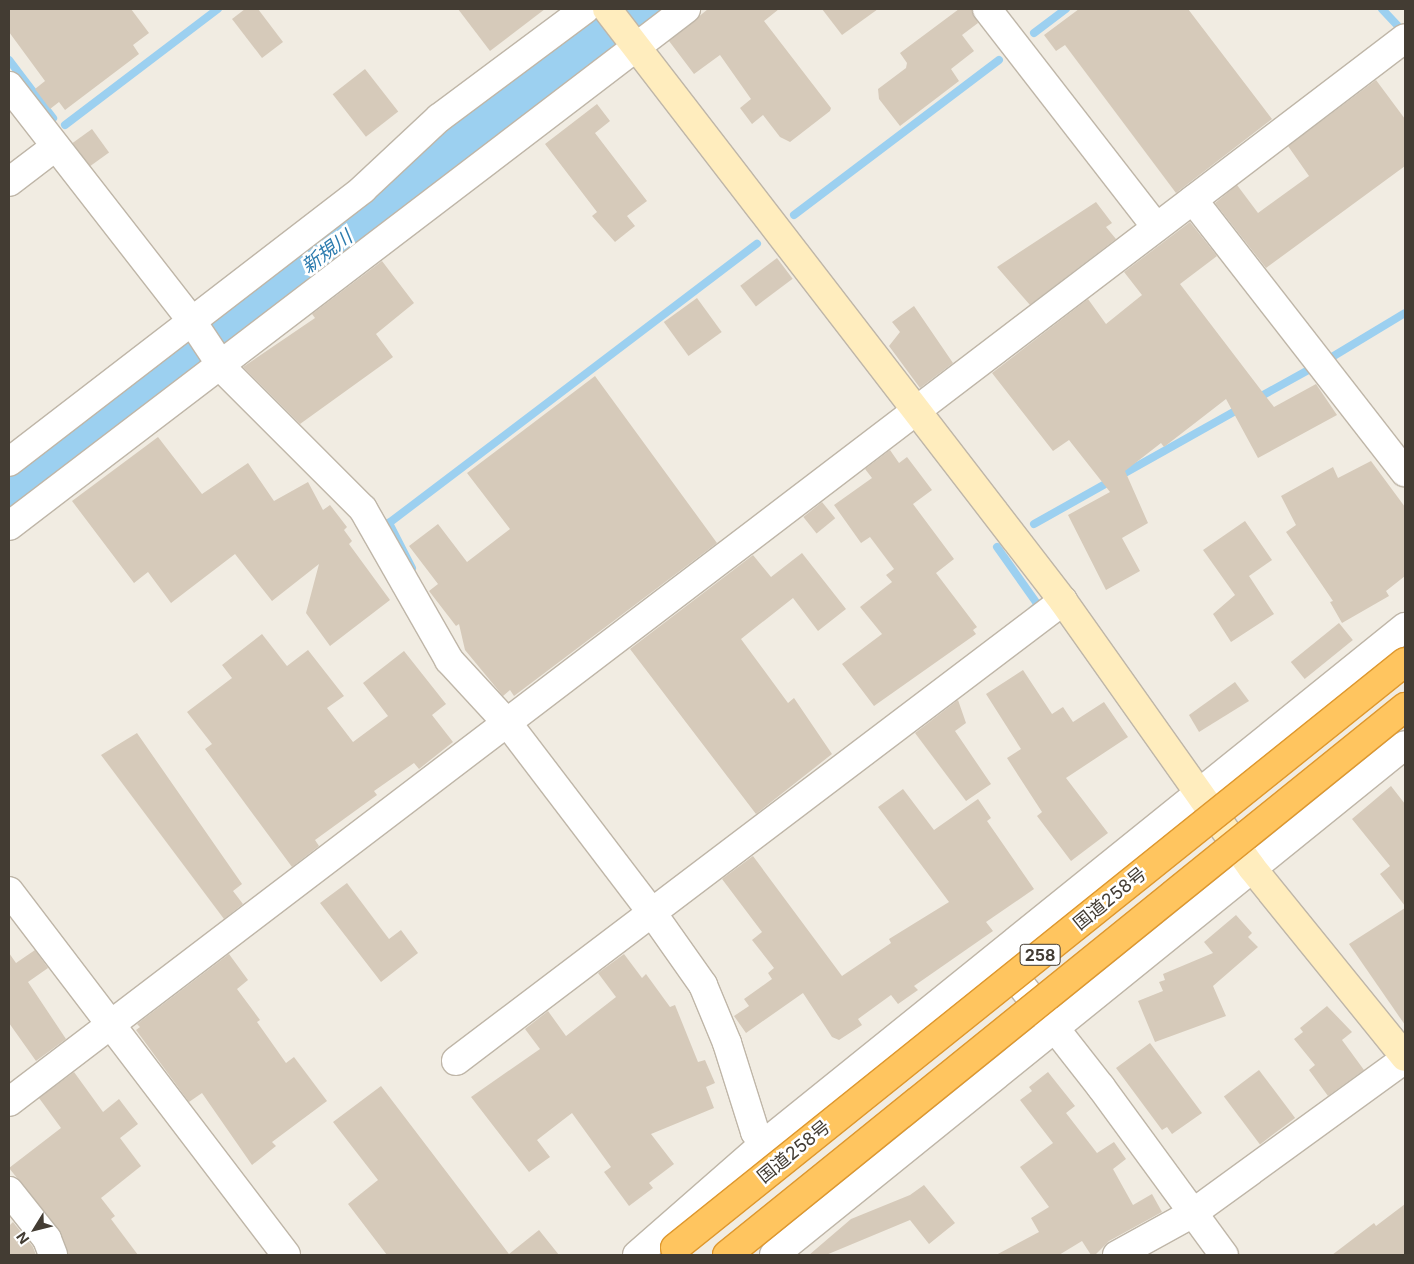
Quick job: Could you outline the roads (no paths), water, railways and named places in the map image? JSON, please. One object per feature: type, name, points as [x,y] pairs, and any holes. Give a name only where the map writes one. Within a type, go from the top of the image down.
[{"type":"highway","name":"国道258号","points":[[675,1248],[1405,662]]},
{"type":"highway","name":"国道258号","points":[[727,1255],[1405,707]]},
{"type":"street","points":[[9,526],[219,359],[634,44],[686,9]]},
{"type":"street","points":[[987,9],[1156,228]]},
{"type":"street","points":[[9,462],[194,324],[363,189],[439,118],[600,10],[634,44],[917,410],[1063,601],[1252,868],[1405,1058],[1193,1213],[1117,1255]]},
{"type":"street","points":[[9,1102],[508,725],[1405,38]]},
{"type":"street","points":[[9,86],[194,324],[219,359],[280,428],[363,509],[449,660],[508,725],[653,914],[703,985],[728,1043],[755,1132],[764,1144]]},
{"type":"street","points":[[9,182],[55,147]]},
{"type":"street","points":[[1193,200],[1405,472]]},
{"type":"street","points":[[456,1061],[653,914],[1063,601]]},
{"type":"street","points":[[637,1255],[764,1144],[993,950],[1198,794],[1405,627]]},
{"type":"street","points":[[774,1255],[801,1246],[1056,1030],[1252,868],[1405,745]]},
{"type":"street","points":[[9,891],[286,1255]]},
{"type":"street","points":[[993,950],[1056,1030],[1224,1255]]},
{"type":"street","points":[[9,1191],[47,1239],[54,1255]]},
{"type":"waterway","points":[[65,125],[218,9]]},
{"type":"waterway","name":"新規川","points":[[9,494],[645,9]]},
{"type":"waterway","points":[[1034,33],[1066,9]]},
{"type":"waterway","points":[[1382,9],[1398,26]]},
{"type":"waterway","points":[[9,60],[53,118]]},
{"type":"waterway","points":[[794,215],[999,60]]},
{"type":"waterway","points":[[412,568],[389,523],[757,244]]},
{"type":"waterway","points":[[1332,357],[1405,313]]},
{"type":"waterway","points":[[1256,399],[1312,368]]},
{"type":"waterway","points":[[1034,524],[1241,408]]},
{"type":"waterway","points":[[997,547],[1038,605],[1032,610]]}]
